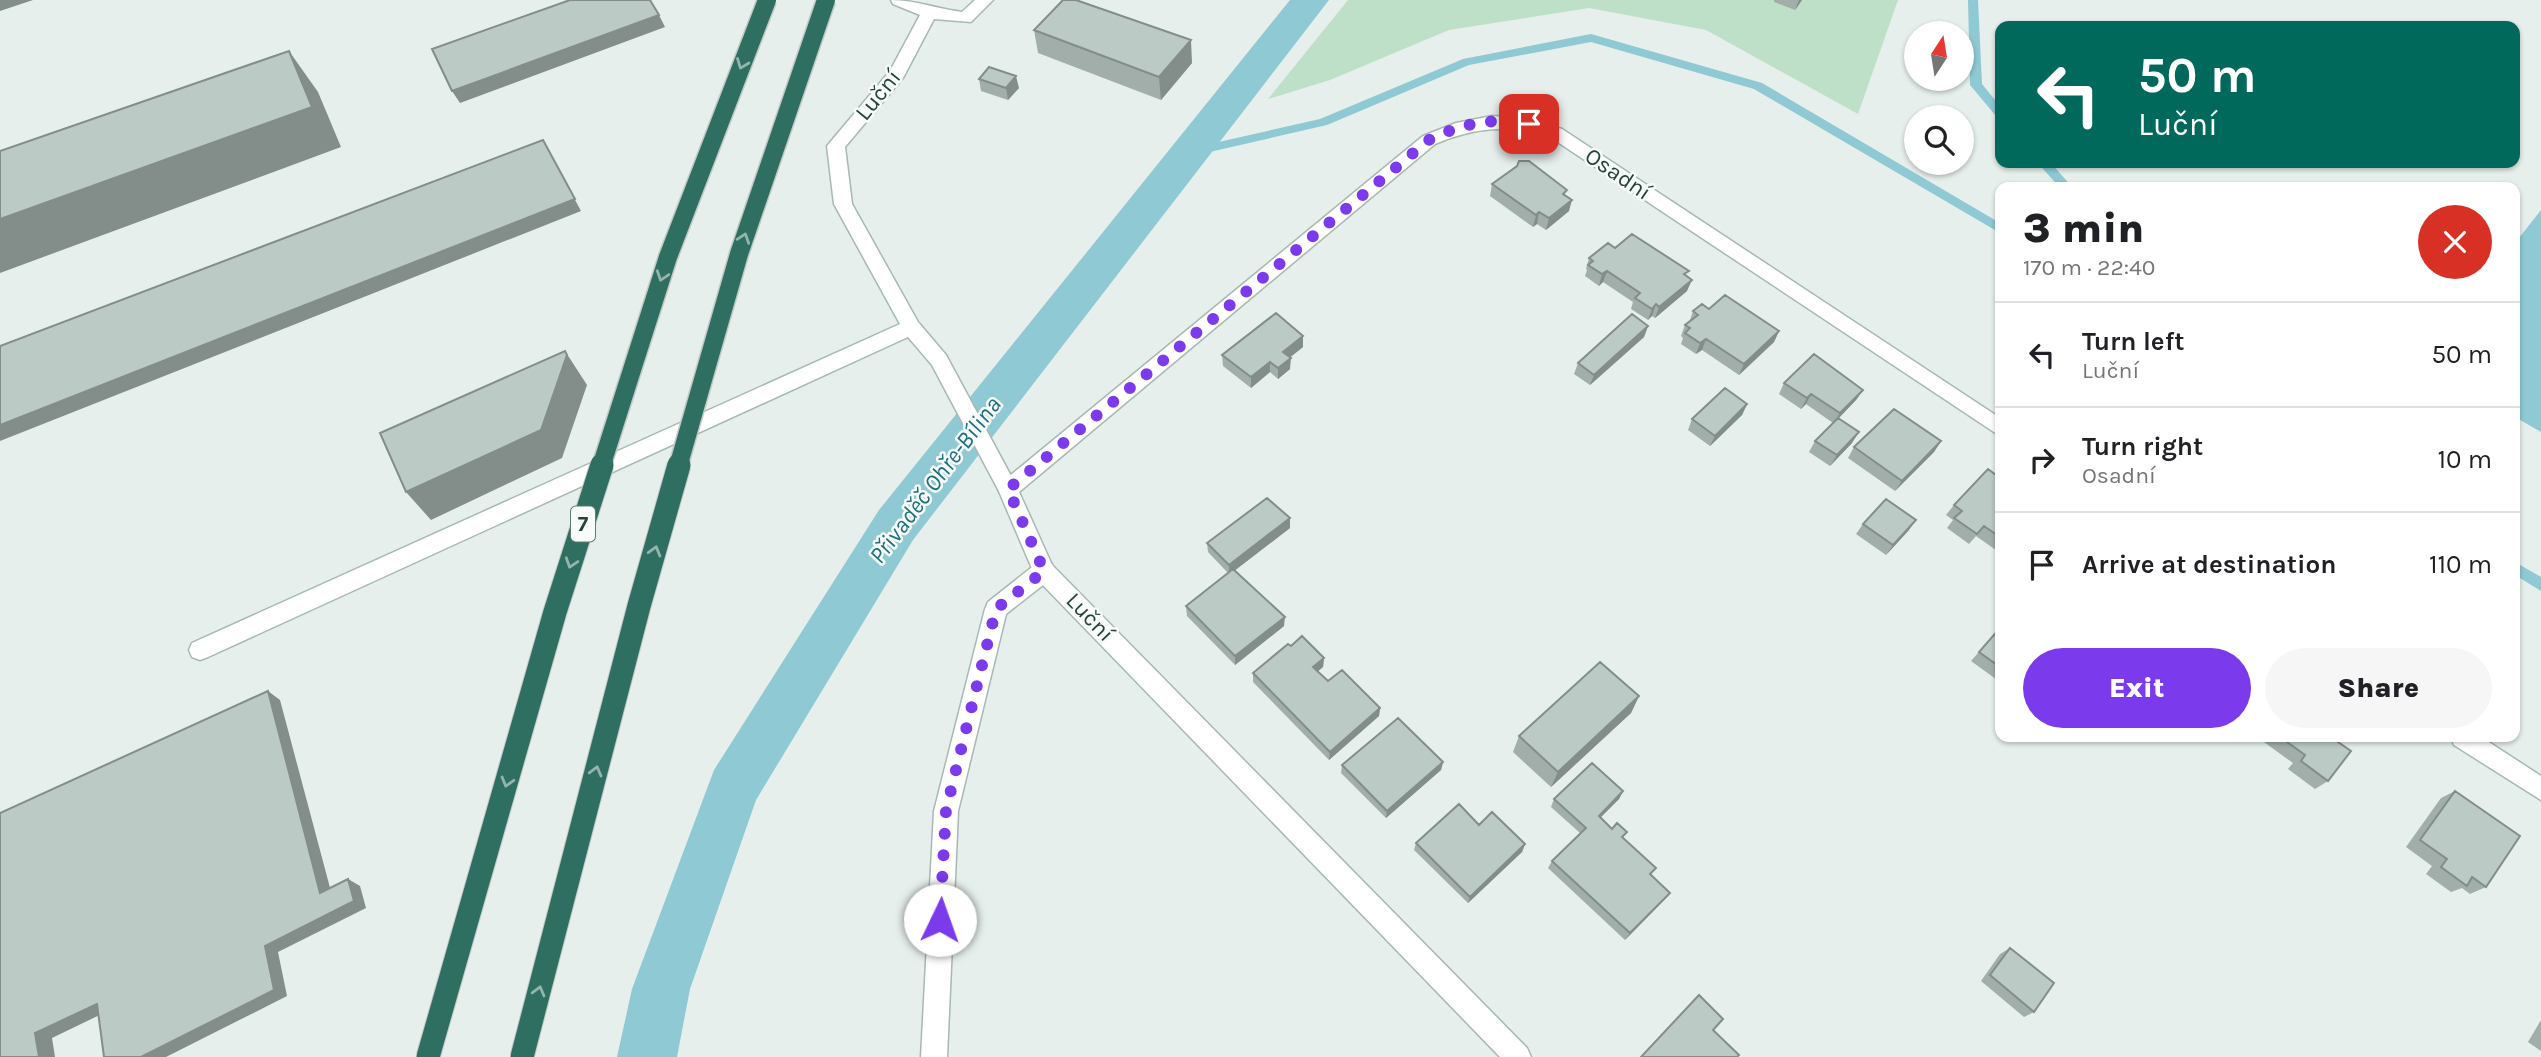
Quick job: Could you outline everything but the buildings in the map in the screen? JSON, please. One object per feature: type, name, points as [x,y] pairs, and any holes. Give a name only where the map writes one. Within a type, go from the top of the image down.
[{"type":"highway","name":"7","points":[[428,1057],[555,612],[668,257],[767,0]]},
{"type":"highway","points":[[523,1057],[639,606],[735,267],[826,0]]},
{"type":"street","points":[[899,0],[929,13],[965,18],[985,0]]},
{"type":"street","name":"Luční","points":[[929,13],[897,74],[836,146],[843,204],[911,327],[939,360],[1008,489],[1044,571],[1518,1057]]},
{"type":"street","name":"Osadní","points":[[1008,489],[1429,140],[1460,125],[1503,120],[1529,124],[1556,134],[1995,425]]},
{"type":"street","points":[[200,650],[911,327]]},
{"type":"street","points":[[934,1057],[946,810],[996,609],[1044,571]]},
{"type":"street","points":[[2470,742],[2541,789]]},
{"type":"green space","points":[[1348,0],[1898,0],[1858,114],[1706,30],[1589,8],[1449,30],[1330,80],[1268,99]]},
{"type":"water","points":[[2541,210],[2541,432],[2520,420],[2520,237]]},
{"type":"waterway","name":"Přivaděč Ohře-Bílina","points":[[647,1057],[661,989],[733,788],[896,525],[1310,0]]},
{"type":"waterway","points":[[1973,0],[1976,85],[1995,107]]},
{"type":"waterway","points":[[1192,152],[1323,122],[1467,62],[1591,38],[1758,86],[1995,226]]},
{"type":"waterway","points":[[2049,168],[2061,182]]},
{"type":"waterway","points":[[2520,571],[2541,585]]},
{"type":"route","points":[[940,920],[946,810],[996,609],[1044,571],[1008,489],[1429,140],[1460,125],[1503,120],[1529,124]]}]
